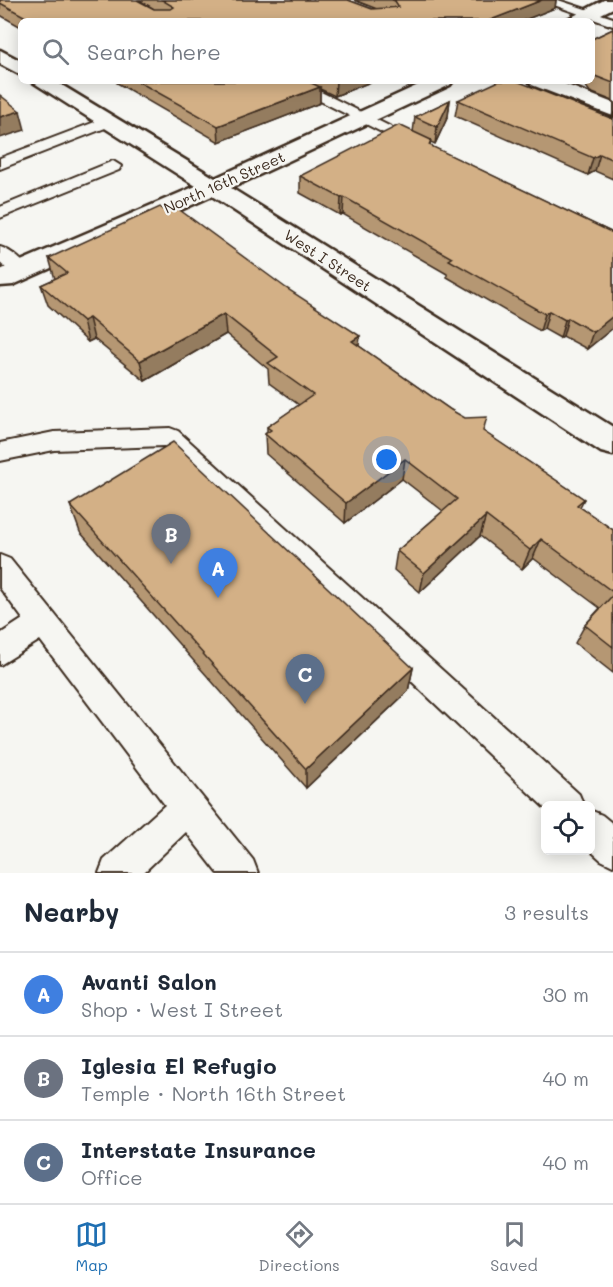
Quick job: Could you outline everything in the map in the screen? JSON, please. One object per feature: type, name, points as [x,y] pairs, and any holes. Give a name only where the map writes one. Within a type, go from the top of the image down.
[{"type":"street","points":[[581,17],[613,3]]},
{"type":"street","points":[[0,56],[18,67]]},
{"type":"street","name":"West I Street","points":[[46,84],[214,187],[613,443]]},
{"type":"street","name":"North 16th Street","points":[[12,275],[214,187],[437,84]]},
{"type":"street","points":[[547,84],[613,110]]},
{"type":"lane","points":[[546,0],[581,17]]},
{"type":"lane","points":[[595,19],[613,22]]},
{"type":"lane","points":[[294,84],[436,153]]},
{"type":"lane","points":[[0,164],[108,122]]},
{"type":"lane","points":[[0,213],[113,166]]},
{"type":"lane","points":[[0,253],[12,275]]},
{"type":"lane","points":[[0,452],[54,441],[170,437],[562,801]]},
{"type":"lane","points":[[0,567],[240,873]]},
{"type":"lane","points":[[0,651],[43,622]]},
{"type":"lane","points":[[117,873],[188,807]]},
{"type":"lane","points":[[595,831],[613,848]]},
{"type":"building","points":[[0,0],[137,0],[154,9],[171,9],[174,7],[162,0],[348,0],[372,9],[399,7],[392,0],[542,0],[496,18],[28,18],[0,3]]},
{"type":"building","points":[[613,29],[613,83],[595,76],[595,38]]},
{"type":"building","points":[[142,84],[314,84],[320,87],[218,126]]},
{"type":"building","points":[[493,84],[525,84],[613,119],[613,160],[600,154],[593,158],[458,100]]},
{"type":"building","points":[[0,95],[20,111],[0,117]]},
{"type":"building","points":[[450,100],[437,127],[415,117]]},
{"type":"building","points":[[399,125],[431,140],[429,145],[613,233],[613,316],[593,332],[568,318],[565,320],[549,311],[545,314],[344,197],[341,198],[300,176]]},
{"type":"building","points":[[160,207],[164,210],[177,208],[286,288],[360,336],[352,341],[451,410],[465,418],[487,417],[483,431],[584,499],[577,505],[613,530],[613,592],[541,539],[530,550],[486,516],[424,573],[397,551],[457,499],[405,459],[346,503],[265,434],[271,430],[267,427],[313,395],[268,363],[278,357],[224,314],[140,361],[89,318],[83,321],[41,285],[67,273],[49,258]]},
{"type":"building","points":[[173,442],[413,668],[306,769],[70,505]]},
{"type":"building","points":[[613,595],[613,647],[585,625]]},
{"type":"place","name":"Iglesia El Refugio","points":[[171,564]]},
{"type":"place","name":"Avanti Salon","points":[[218,598]]},
{"type":"place","name":"Interstate Insurance","points":[[305,704]]}]
